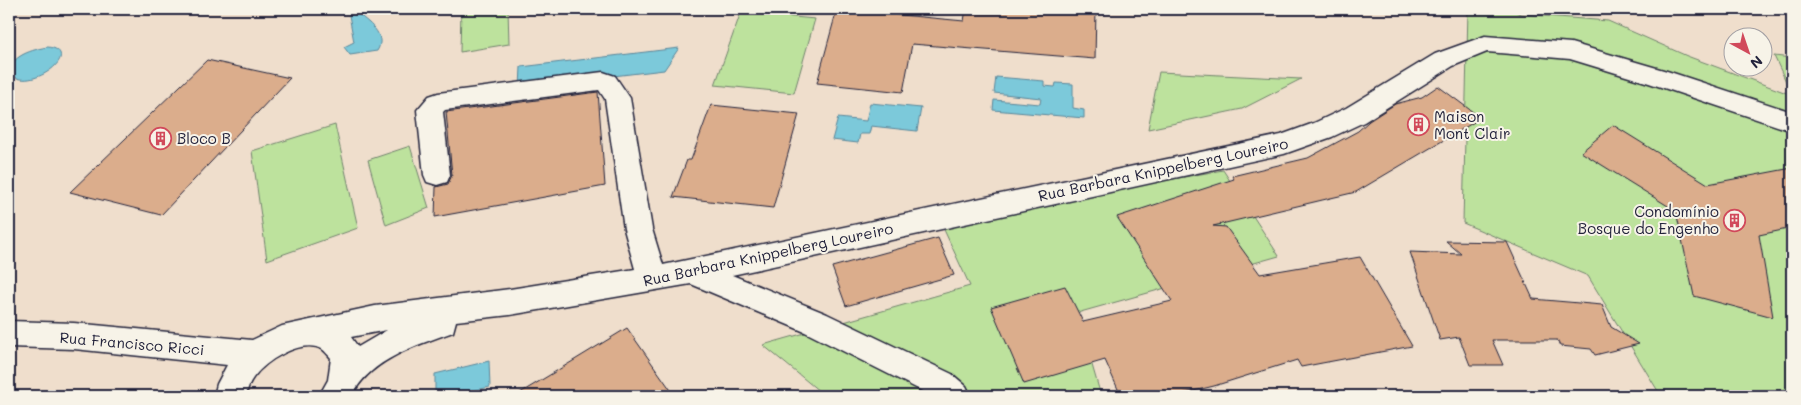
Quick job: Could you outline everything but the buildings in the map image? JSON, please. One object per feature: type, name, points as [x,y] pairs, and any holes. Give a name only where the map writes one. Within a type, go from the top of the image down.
[{"type":"street","name":"Rua Barbara Knippelberg Loureiro","points":[[255,354],[282,339],[375,319],[510,302],[692,272],[1284,144],[1323,130],[1355,115],[1444,60],[1485,44],[1571,52],[1658,77],[1792,122]]},
{"type":"street","points":[[438,175],[430,110],[438,102],[606,82],[617,98],[638,229],[652,278]]},
{"type":"street","points":[[692,272],[816,323],[941,384],[955,396]]},
{"type":"street","name":"Rua Barbara Knippelberg Loureiro","points":[[338,391],[362,360],[411,332],[473,316],[510,302]]},
{"type":"street","points":[[309,333],[332,338],[346,353],[338,391]]},
{"type":"street","name":"Rua Francisco Ricci","points":[[9,334],[74,336],[255,354]]},
{"type":"street","points":[[230,396],[233,384],[242,368],[255,354]]},
{"type":"green space","points":[[461,9],[508,9],[509,44],[460,52]]},
{"type":"green space","points":[[1468,9],[1511,9],[1520,14],[1608,21],[1687,56],[1724,70],[1724,78],[1746,78],[1792,95],[1792,396],[1661,396],[1588,276],[1463,223]]},
{"type":"green space","points":[[741,12],[815,19],[794,93],[715,85]]},
{"type":"green space","points":[[1774,56],[1792,58],[1792,89],[1789,88]]},
{"type":"green space","points":[[1159,72],[1301,79],[1242,109],[1148,129]]},
{"type":"green space","points":[[335,125],[358,228],[267,260],[252,151]]},
{"type":"green space","points":[[410,146],[429,208],[386,225],[368,160]]},
{"type":"green space","points":[[1223,170],[1279,256],[1077,313],[1101,396],[825,396],[763,345],[970,286],[940,221]]},
{"type":"water","points":[[356,12],[378,34],[380,45],[377,51],[350,55],[344,47],[354,42],[349,15]]},
{"type":"water","points":[[48,47],[58,50],[60,56],[58,63],[50,70],[41,76],[30,79],[19,79],[10,74],[10,68],[17,58],[23,54]]},
{"type":"water","points":[[679,48],[664,70],[520,87],[521,67]]},
{"type":"water","points":[[996,77],[1044,81],[1044,86],[1055,87],[1056,83],[1073,84],[1073,108],[1084,110],[1084,118],[993,110],[994,100],[1040,104],[1041,98],[994,93]]},
{"type":"water","points":[[870,103],[921,108],[917,131],[871,126],[869,134],[860,134],[858,143],[832,140],[838,118],[866,121]]},
{"type":"water","points":[[489,361],[490,387],[450,396],[435,396],[435,374]]},
{"type":"place","name":"Maison Mont Clair","points":[[1418,125]]},
{"type":"place","name":"Bloco B","points":[[161,138]]},
{"type":"place","name":"Condomínio Bosque do Engenho","points":[[1735,220]]}]
